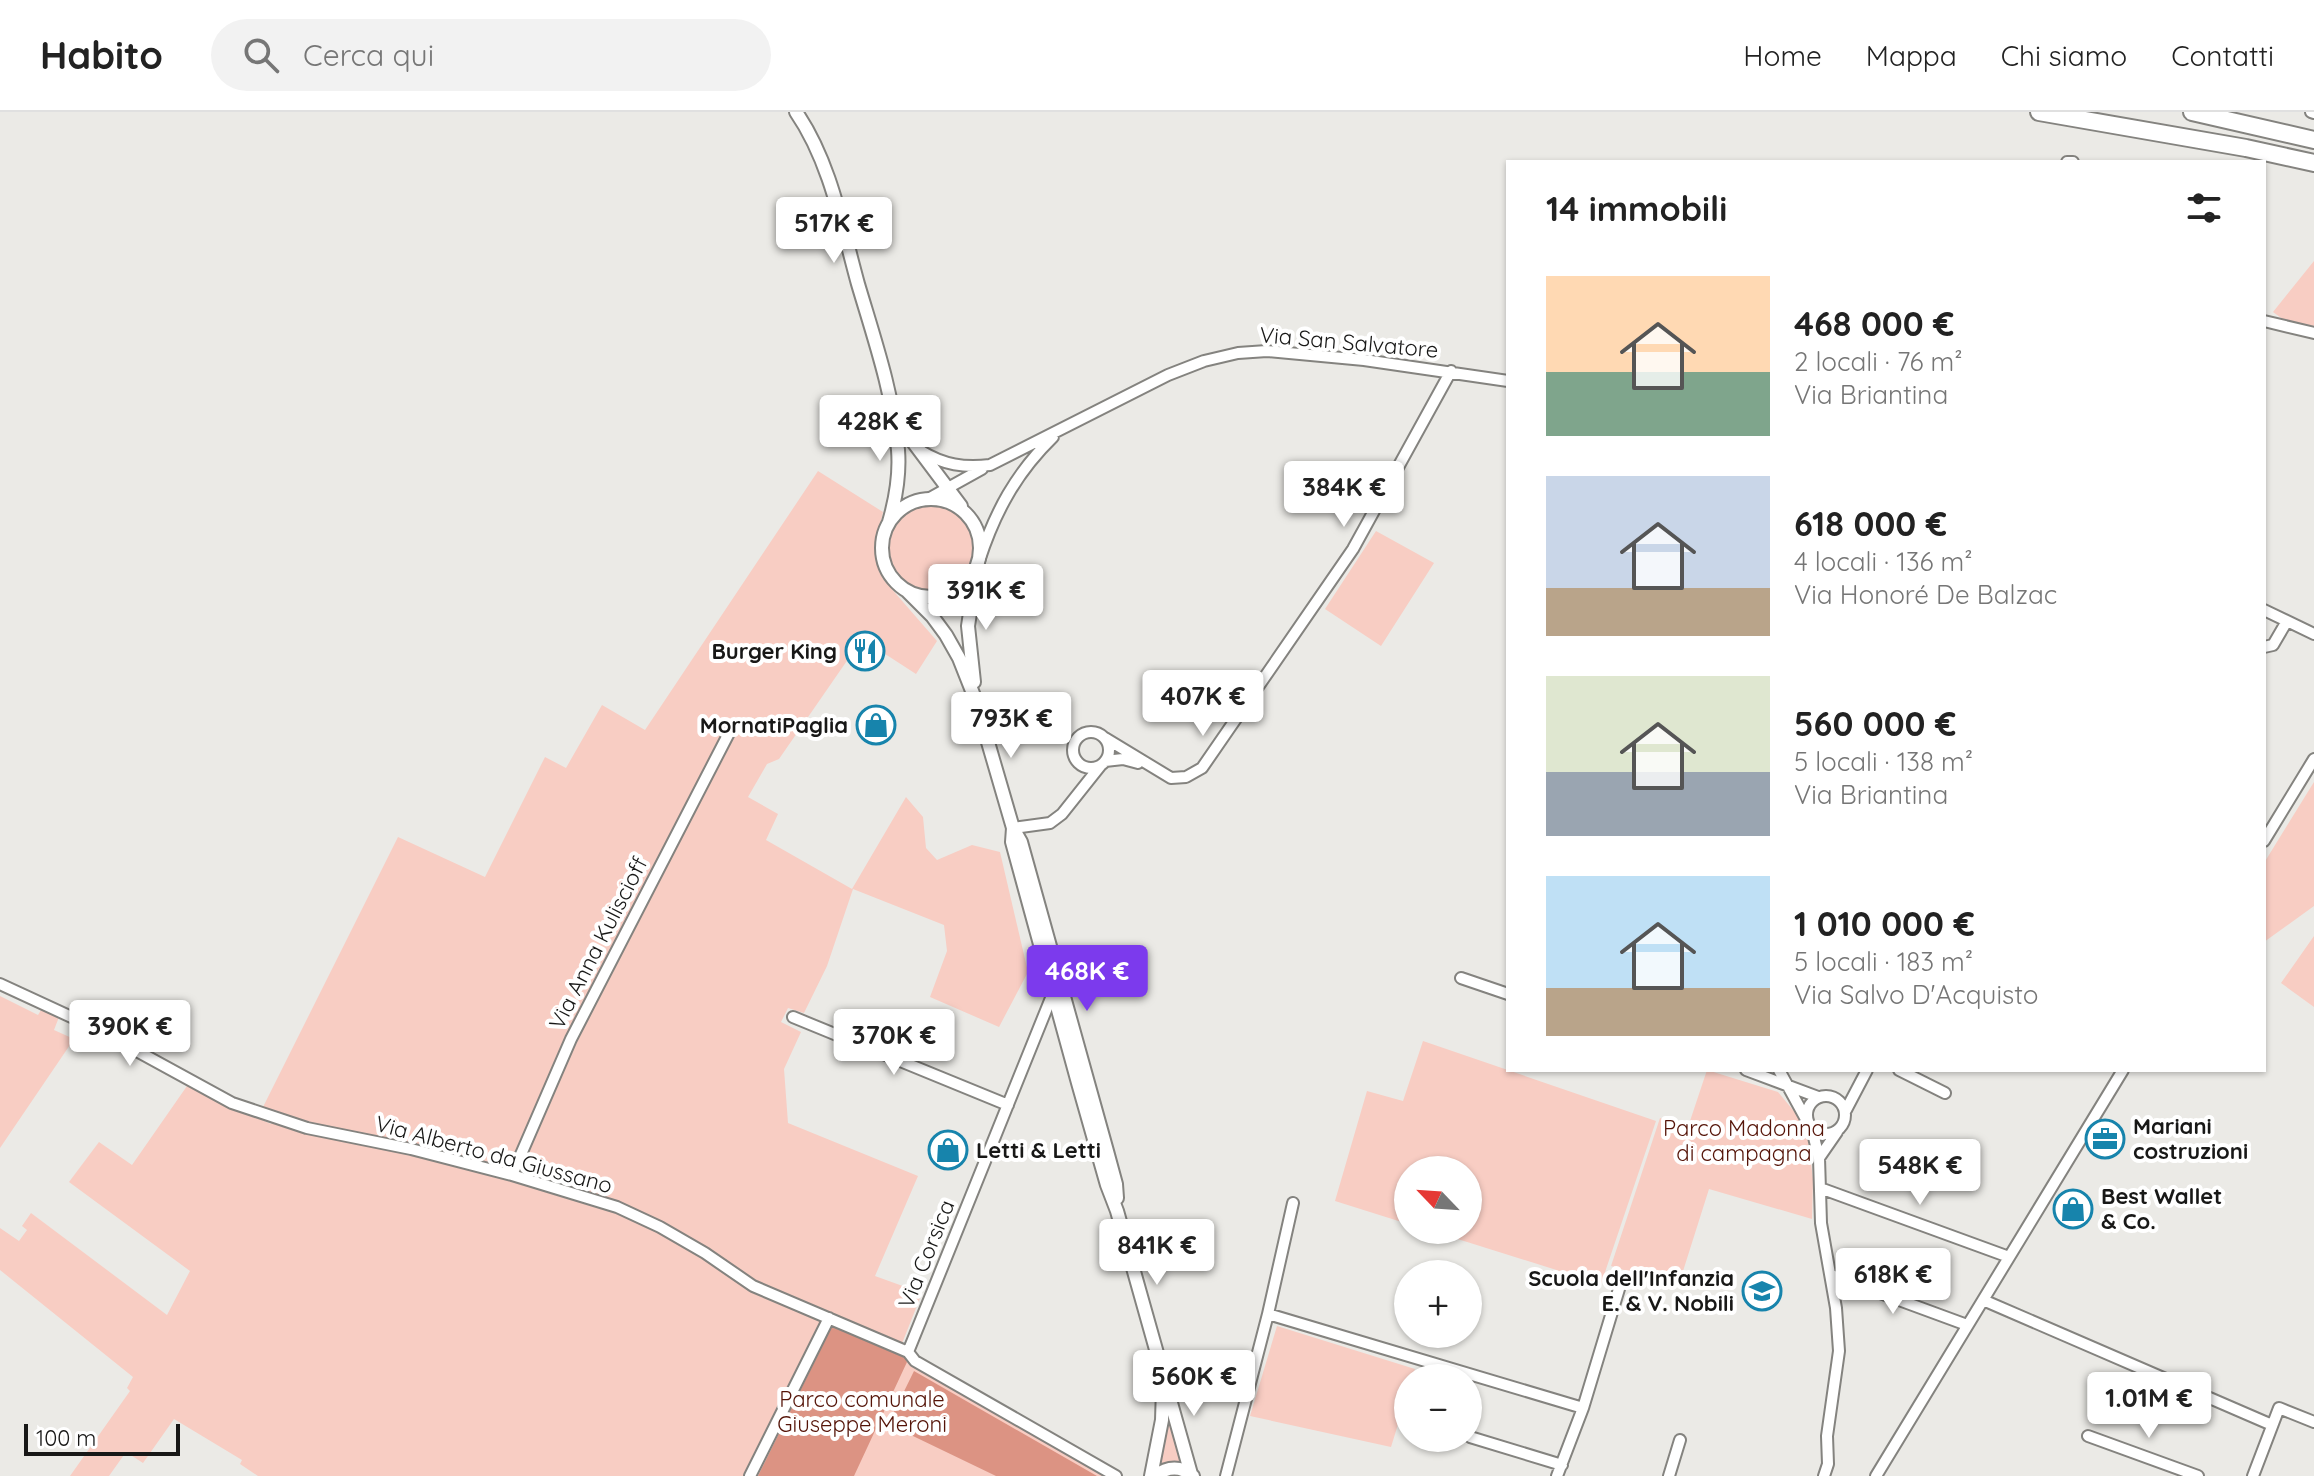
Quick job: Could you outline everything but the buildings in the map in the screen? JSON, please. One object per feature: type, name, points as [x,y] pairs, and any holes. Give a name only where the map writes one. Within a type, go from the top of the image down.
[{"type":"highway","points":[[2039,112],[2314,163]]},
{"type":"highway","points":[[2192,112],[2314,140]]},
{"type":"main road","points":[[796,112],[825,171],[893,406],[898,473],[896,499],[882,547],[884,563],[897,583],[932,616],[946,635],[976,701],[1013,828],[1025,856],[1107,1151],[1116,1184],[1117,1211]]},
{"type":"main road","points":[[893,406],[920,451],[976,526],[981,545],[968,626],[976,701]]},
{"type":"main road","points":[[889,522],[906,505],[928,499],[952,502],[966,512]]},
{"type":"main road","points":[[907,591],[923,597],[953,593],[967,582],[979,562]]},
{"type":"main road","points":[[1013,828],[1012,842],[1053,993],[1192,1475]]},
{"type":"main road","points":[[1153,1476],[1162,1420],[1162,1373]]},
{"type":"main road","points":[[1153,1476],[1173,1468],[1192,1475]]},
{"type":"street","points":[[2266,321],[2314,333]]},
{"type":"street","name":"Via San Salvatore","points":[[928,499],[1188,366],[1238,353],[1267,351],[1451,371],[1506,381]]},
{"type":"street","points":[[1077,793],[1081,780],[1074,752],[1079,737],[1094,732],[1171,778],[1186,777],[1202,768],[1353,549],[1451,371]]},
{"type":"street","name":"Via San Salvatore","points":[[979,562],[991,524],[1017,477],[1058,432]]},
{"type":"street","name":"Via San Salvatore","points":[[920,451],[956,466],[990,465]]},
{"type":"street","points":[[2266,611],[2314,634]]},
{"type":"street","points":[[2266,647],[2273,645],[2287,621]]},
{"type":"street","name":"Via Anna Kuliscioff","points":[[512,1175],[571,1039],[729,733]]},
{"type":"street","points":[[1013,828],[1050,823],[1062,814],[1103,763],[1109,749],[1105,738]]},
{"type":"street","points":[[1078,762],[1089,767],[1123,759],[1144,764]]},
{"type":"street","points":[[2266,838],[2314,759]]},
{"type":"street","points":[[1461,978],[1506,993]]},
{"type":"street","name":"Via Alberto da Giussano","points":[[0,984],[93,1027],[232,1103],[274,1118],[512,1175],[617,1207],[705,1253],[753,1286],[908,1352],[915,1361],[1116,1476]]},
{"type":"street","name":"Via Corsica","points":[[908,1352],[1053,993]]},
{"type":"street","points":[[793,1017],[1008,1105]]},
{"type":"street","points":[[1752,1072],[1818,1097],[1832,1097],[1841,1102],[1846,1110]]},
{"type":"street","points":[[1780,1072],[1810,1125],[1824,1135],[1837,1132]]},
{"type":"street","points":[[1819,1158],[1844,1122],[1846,1110],[1866,1072]]},
{"type":"street","points":[[1903,1072],[1945,1093]]},
{"type":"street","points":[[1876,1476],[2122,1072]]},
{"type":"street","points":[[1818,1097],[1808,1107],[1819,1158],[1821,1223],[1831,1275],[1839,1351],[1827,1436],[1828,1464],[1824,1476]]},
{"type":"street","points":[[1820,1188],[2009,1257]]},
{"type":"street","points":[[1226,1476],[1293,1203]]},
{"type":"street","points":[[1831,1275],[1967,1325]]},
{"type":"street","points":[[1482,1441],[1560,1470],[1583,1408],[1622,1279]]},
{"type":"street","points":[[1983,1300],[2272,1425]]},
{"type":"street","points":[[1268,1314],[1583,1408]]},
{"type":"street","points":[[750,1476],[829,1318]]},
{"type":"street","points":[[2253,1476],[2279,1408],[2314,1422]]},
{"type":"street","points":[[2088,1436],[2198,1476]]},
{"type":"street","points":[[1669,1476],[1680,1440]]},
{"type":"street","points":[[1828,1464],[1835,1476]]},
{"type":"green space","points":[[2314,261],[2314,326],[2284,320],[2273,312]]},
{"type":"green space","name":"Parco comunale Giuseppe Meroni","points":[[818,471],[883,512],[875,548],[883,579],[937,641],[916,674],[862,639],[779,759],[767,764],[748,797],[778,814],[766,840],[852,889],[906,797],[923,817],[926,848],[937,860],[972,845],[1000,852],[1028,972],[999,1027],[930,997],[947,951],[944,925],[853,889],[827,966],[804,1013],[788,1008],[781,1022],[801,1032],[784,1069],[788,1123],[918,1176],[875,1276],[922,1293],[901,1346],[907,1362],[1104,1476],[258,1476],[240,1464],[242,1460],[174,1419],[143,1463],[126,1452],[109,1476],[70,1476],[130,1391],[127,1388],[133,1377],[0,1270],[0,1228],[19,1241],[27,1230],[22,1226],[31,1213],[167,1315],[190,1271],[69,1182],[99,1142],[132,1165],[187,1086],[271,1124],[275,1117],[261,1111],[398,837],[485,877],[545,757],[566,768],[602,705],[645,730]]},
{"type":"green space","points":[[931,506],[947,509],[961,518],[970,532],[973,548],[970,564],[961,578],[947,587],[931,590],[915,587],[901,578],[892,564],[889,548],[892,532],[901,518],[915,509]]},
{"type":"green space","points":[[1376,531],[1434,563],[1381,646],[1325,609]]},
{"type":"green space","points":[[2314,782],[2314,906],[2266,941],[2266,860]]},
{"type":"green space","points":[[2314,936],[2314,1007],[2281,983]]},
{"type":"green space","points":[[0,996],[38,1015],[41,1010],[59,1017],[54,1030],[74,1039],[0,1148]]},
{"type":"green space","points":[[1423,1041],[1656,1121],[1601,1284],[1474,1244],[1482,1244],[1482,1156],[1394,1156],[1394,1220],[1335,1201],[1367,1091],[1403,1101]]},
{"type":"green space","name":"Parco Madonna di campagna","points":[[1706,1072],[1778,1092],[1807,1132],[1813,1179],[1812,1219],[1709,1189],[1678,1287],[1611,1266],[1660,1118],[1688,1127]]},
{"type":"green space","name":"Parco comunale Giuseppe Meroni","points":[[834,1322],[903,1353],[907,1362],[854,1476],[758,1476]]},
{"type":"green space","points":[[1277,1326],[1399,1364],[1394,1364],[1394,1437],[1391,1447],[1250,1416]]},
{"type":"green space","points":[[914,1371],[1097,1476],[996,1476],[888,1424]]},
{"type":"green space","points":[[1165,1397],[1185,1465],[1162,1465],[1155,1469]]},
{"type":"place","name":"Burger King","points":[[865,651]]},
{"type":"place","name":"MornatiPaglia","points":[[876,725]]},
{"type":"place","name":"Mariani costruzioni","points":[[2105,1139]]},
{"type":"place","name":"Letti & Letti","points":[[948,1150]]},
{"type":"place","name":"Best Wallet & Co.","points":[[2073,1209]]},
{"type":"place","name":"Scuola dell'Infanzia E. & V. Nobili","points":[[1762,1291]]}]
